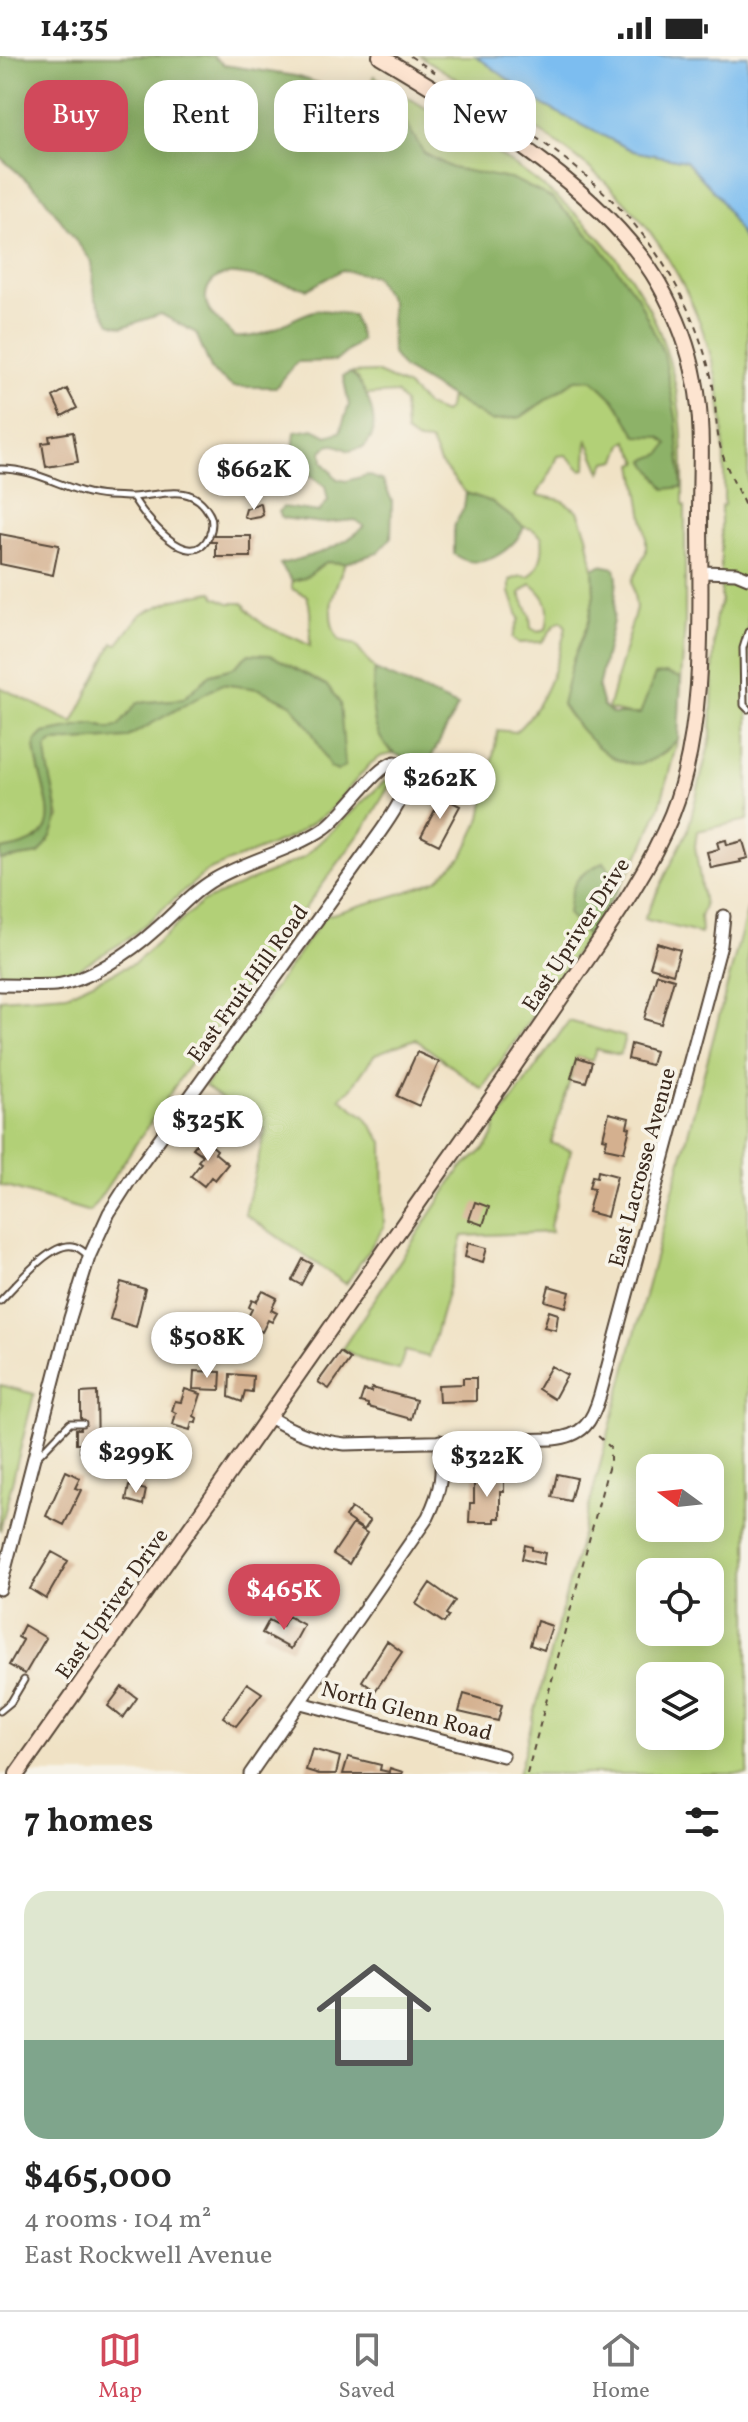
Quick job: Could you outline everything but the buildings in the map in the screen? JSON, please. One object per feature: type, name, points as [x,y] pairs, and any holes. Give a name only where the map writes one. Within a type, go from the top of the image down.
[{"type":"street","name":"East Upriver Drive","points":[[17,1774],[622,908],[652,856],[685,772],[694,725],[700,572],[700,422],[689,353],[659,284],[617,226],[580,191],[508,138],[380,56]]},
{"type":"street","points":[[700,572],[736,573],[748,578]]},
{"type":"street","name":"East Fruit Hill Road","points":[[0,985],[57,985],[77,980],[104,967],[153,933],[212,880],[302,842],[327,826],[353,802],[381,769],[395,762],[405,766],[409,781],[395,808],[109,1213],[89,1257],[70,1318],[0,1589]]},
{"type":"street","name":"East Lacrosse Avenue","points":[[587,1427],[597,1405],[721,945],[724,916]]},
{"type":"street","points":[[269,1417],[295,1433],[322,1442],[345,1444],[559,1439],[587,1427]]},
{"type":"street","points":[[250,1774],[428,1517],[443,1475],[440,1441]]},
{"type":"street","name":"North Glenn Road","points":[[301,1703],[503,1756]]},
{"type":"lane","points":[[0,469],[17,469],[41,475],[98,495],[133,497],[172,492],[192,495],[211,515],[212,529],[207,541],[202,547],[192,550],[173,542],[150,524],[133,497]]},
{"type":"lane","points":[[748,632],[743,648],[744,705],[748,709]]},
{"type":"lane","points":[[0,1301],[50,1252],[63,1246],[79,1248],[89,1257]]},
{"type":"lane","points":[[34,1460],[70,1423],[83,1423]]},
{"type":"lane","points":[[0,1711],[11,1702],[24,1680]]},
{"type":"path","points":[[410,56],[447,80]]},
{"type":"path","points":[[536,140],[582,173],[625,212],[657,251],[680,288],[711,375],[720,445],[748,513]]},
{"type":"path","points":[[527,1774],[612,1456],[608,1444],[587,1427]]},
{"type":"green space","points":[[0,56],[213,56],[224,65],[308,80],[274,80],[274,152],[408,152],[408,126],[424,153],[452,168],[515,180],[552,198],[599,245],[637,296],[664,354],[676,418],[682,487],[665,489],[645,460],[661,454],[668,444],[660,437],[637,436],[616,402],[592,379],[575,380],[521,417],[491,421],[404,369],[392,354],[391,302],[374,276],[342,270],[308,289],[235,274],[216,278],[208,287],[207,304],[234,337],[267,332],[318,310],[353,315],[361,340],[336,361],[297,362],[276,387],[233,387],[212,371],[196,333],[161,314],[123,327],[110,323],[95,297],[92,262],[39,191],[0,157]]},
{"type":"green space","points":[[420,56],[476,56],[509,80],[459,80]]},
{"type":"green space","points":[[408,97],[424,107],[424,152],[495,152],[570,209],[610,249],[642,296],[666,350],[680,414],[685,506],[685,623],[678,726],[608,709],[636,608],[632,581],[646,552],[634,464],[639,462],[628,441],[623,444],[617,460],[606,462],[601,472],[587,439],[586,469],[581,470],[566,455],[558,456],[537,495],[561,500],[578,511],[587,535],[594,595],[589,621],[573,660],[562,705],[590,738],[625,763],[662,755],[678,739],[660,806],[643,847],[621,885],[604,862],[568,914],[587,936],[482,1089],[415,1039],[375,1054],[350,1090],[340,1098],[365,1117],[383,1142],[384,1227],[346,1284],[245,1214],[265,1130],[205,1086],[325,916],[437,880],[463,856],[481,818],[498,730],[515,732],[534,710],[554,670],[566,627],[561,621],[542,642],[518,643],[512,638],[519,619],[510,592],[510,580],[529,577],[533,573],[541,558],[542,537],[492,502],[466,493],[440,463],[431,442],[418,441],[406,433],[404,403],[396,393],[365,395],[351,373],[376,372],[408,387],[427,406],[444,413],[450,396],[491,421],[521,417],[575,380],[592,379],[364,152],[408,152]],"holes":[[[531,584],[545,598],[548,615],[546,629],[538,632],[531,628],[530,616],[520,593]]]},
{"type":"green space","points":[[536,99],[633,151],[686,161],[719,197],[748,247],[748,820],[697,831],[695,846],[704,906],[700,917],[701,934],[644,919],[688,830],[711,737],[715,619],[721,602],[721,506],[724,505],[723,432],[715,373],[693,307],[659,245],[614,191],[536,129]]},
{"type":"green space","points":[[351,373],[369,402],[373,419],[371,437],[364,447],[349,451],[328,446],[322,451],[323,462],[337,479],[346,481],[368,475],[383,481],[392,501],[391,538],[377,553],[345,563],[326,562],[305,578],[292,581],[280,564],[336,546],[364,526],[355,520],[322,523],[282,518],[279,512],[283,507],[319,512],[328,501],[325,486],[310,475],[293,451],[295,432],[314,429],[327,436],[340,432],[349,405],[343,376]]},
{"type":"green space","points":[[466,493],[492,502],[524,527],[504,551],[484,561],[463,560],[454,554],[454,526],[464,508]]},
{"type":"green space","points":[[326,562],[345,563],[332,602],[334,632],[339,641],[355,645],[375,670],[373,694],[376,724],[393,754],[371,763],[327,813],[291,837],[207,871],[128,939],[74,971],[0,975],[0,860],[39,854],[59,817],[47,764],[46,748],[52,742],[126,738],[221,684],[259,689],[291,704],[311,730],[330,767],[345,766],[249,654],[233,668],[211,674],[183,699],[138,703],[119,726],[109,729],[94,724],[44,733],[35,743],[49,812],[47,825],[40,836],[25,844],[0,850],[0,687],[73,723],[113,643],[118,644],[141,614],[175,599],[213,592],[215,597],[229,603],[243,603],[266,626],[310,646],[309,602],[307,596],[292,589],[292,581],[305,577]]},
{"type":"green space","points":[[600,565],[615,568],[617,579],[613,621],[598,688],[603,706],[613,714],[640,714],[655,675],[666,673],[681,678],[678,739],[647,762],[634,764],[622,761],[598,747],[562,704],[573,660],[589,621],[594,595],[593,569]]},
{"type":"green space","points":[[249,654],[271,655],[328,686],[340,703],[345,766],[337,771],[330,767],[311,730],[291,704],[259,689],[222,684],[126,738],[52,742],[46,748],[56,803],[55,827],[39,854],[0,860],[0,850],[25,844],[40,836],[47,825],[49,812],[35,742],[44,733],[94,724],[109,729],[119,726],[137,703],[183,699],[211,674],[233,668]]},
{"type":"green space","points":[[375,670],[458,706],[410,798],[416,773],[407,759],[385,745],[375,723]]},
{"type":"green space","points":[[387,779],[391,783],[367,824],[185,1071],[90,1212],[0,1185],[0,999],[67,994],[135,963],[202,902],[303,858]]},
{"type":"green space","points":[[604,862],[621,885],[587,936],[568,914],[571,895],[581,876]]},
{"type":"green space","points":[[748,907],[748,1774],[518,1774]]},
{"type":"green space","points":[[569,1021],[625,1037],[620,1055],[596,1049],[592,1061],[577,1057],[551,1143],[571,1150],[550,1226],[552,1232],[463,1236],[429,1357],[405,1351],[399,1370],[368,1362],[342,1349],[461,1168],[489,1143],[496,1123]]},
{"type":"green space","points":[[0,1385],[34,1394],[0,1531]]},
{"type":"water","points":[[476,56],[748,56],[748,247],[719,197],[686,161],[633,151],[536,99],[536,80],[509,80]]}]
